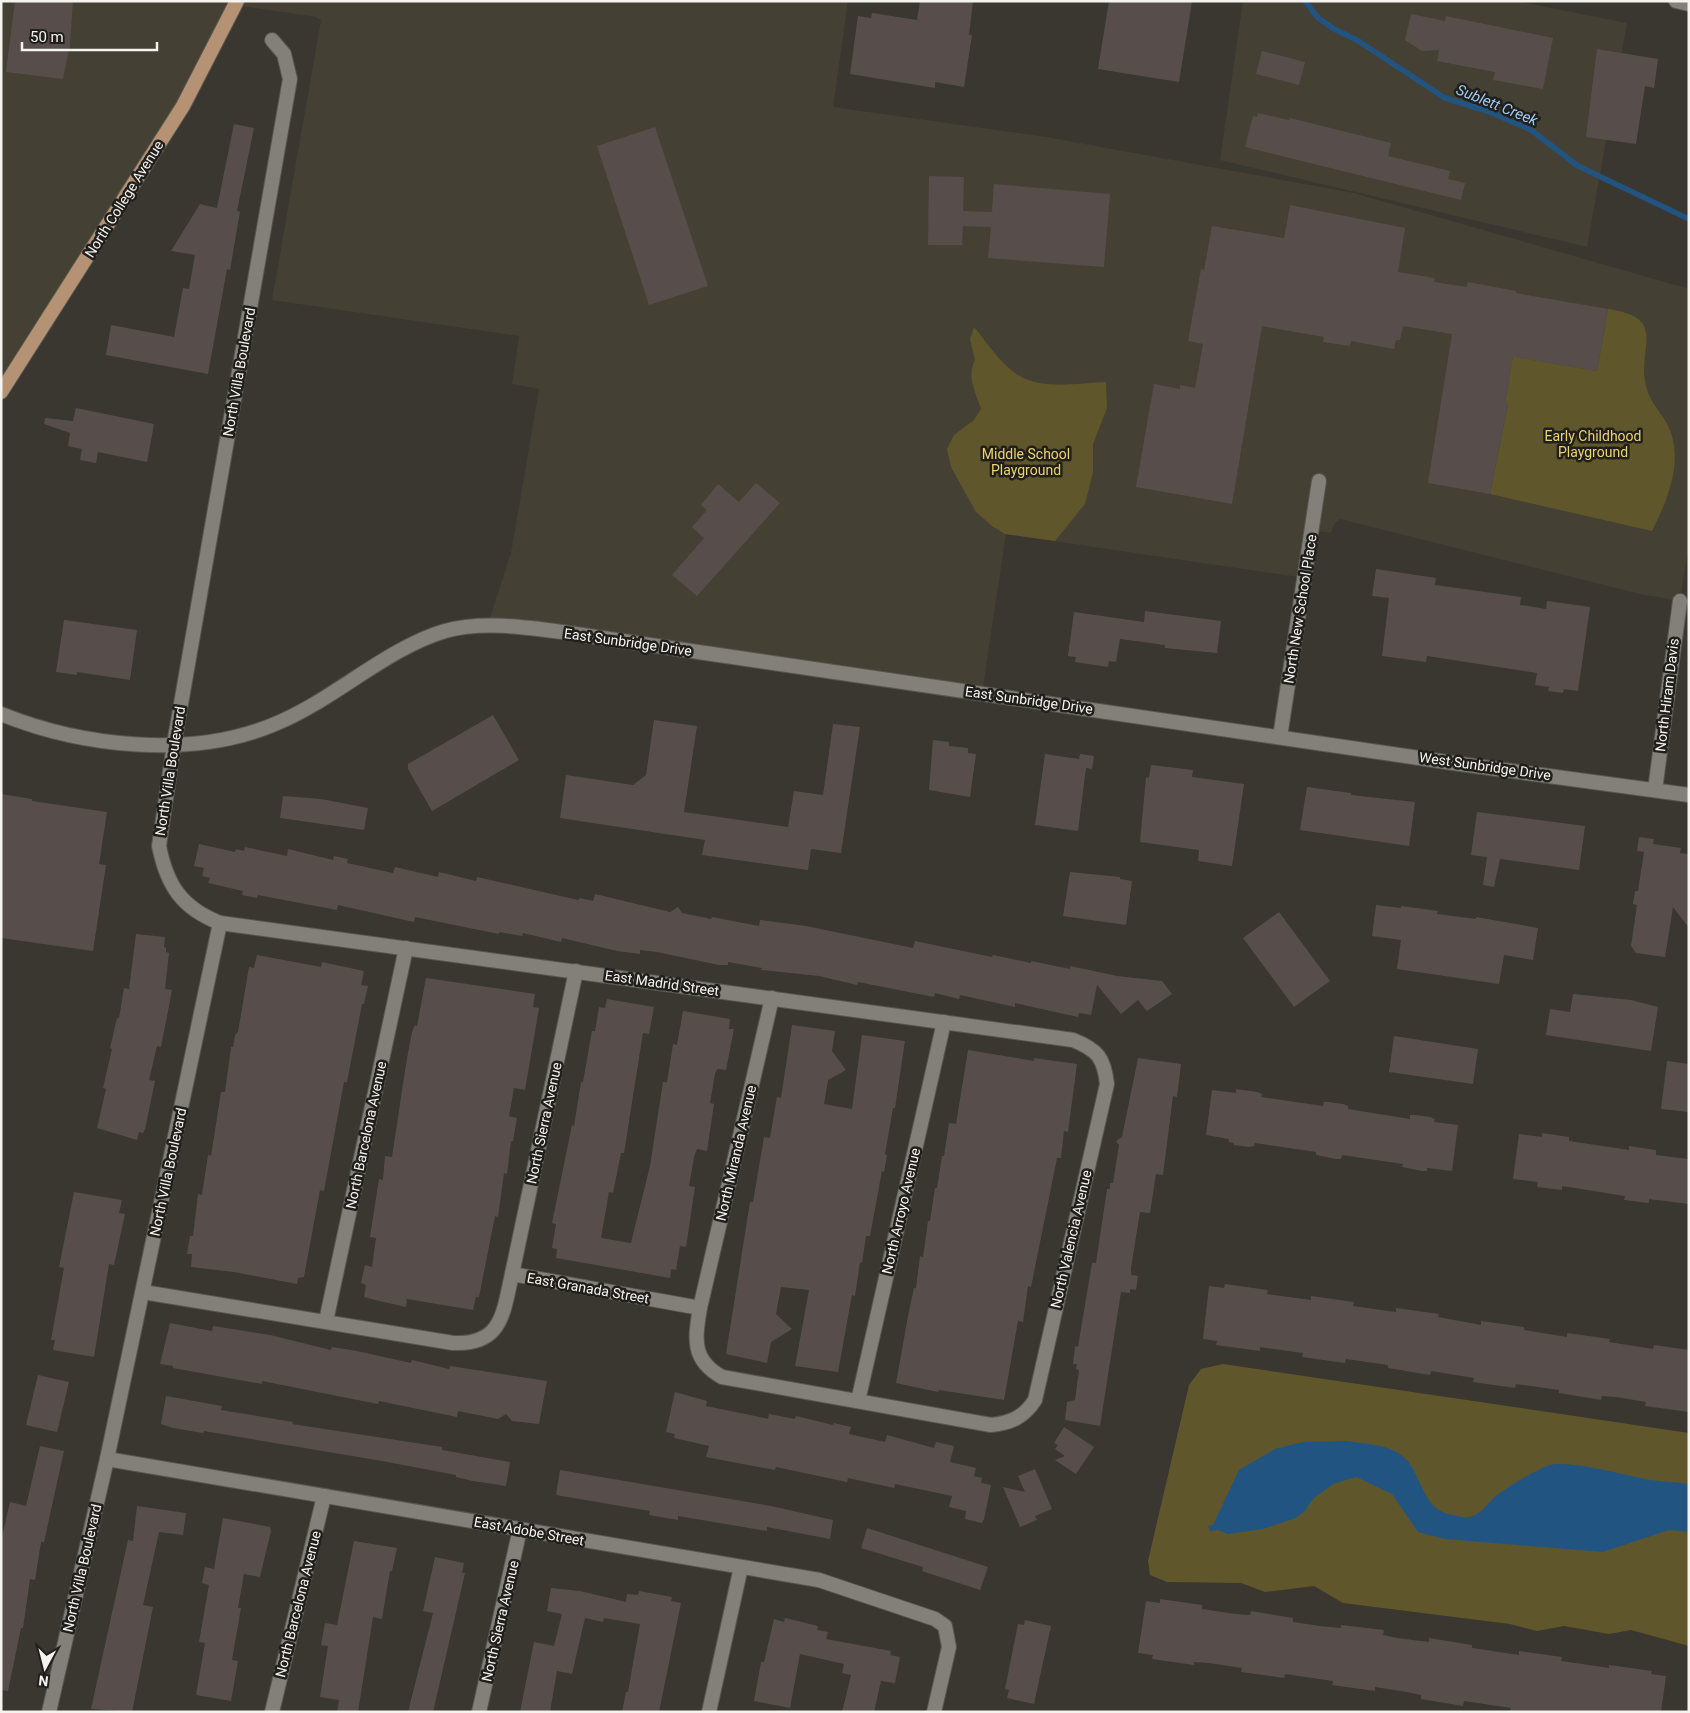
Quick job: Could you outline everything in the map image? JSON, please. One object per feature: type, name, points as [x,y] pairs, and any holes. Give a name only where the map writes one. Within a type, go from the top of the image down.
[{"type":"main road","name":"North College Avenue","points":[[1,392],[183,106],[237,1]]},
{"type":"street","points":[[1676,1],[1689,4]]},
{"type":"street","name":"North Villa Boulevard","points":[[49,1712],[107,1459],[220,923],[201,915],[189,907],[177,894],[162,862],[159,846],[174,744],[290,79],[284,54],[272,40]]},
{"type":"street","name":"North New School Place","points":[[1280,737],[1320,481]]},
{"type":"street","name":"North Hiram Davis","points":[[1655,790],[1680,601]]},
{"type":"street","name":"East Sunbridge Drive","points":[[1,714],[25,724],[81,738],[111,742],[174,744],[230,739],[289,717],[407,649],[445,631],[503,626],[554,631],[1280,737]]},
{"type":"street","name":"West Sunbridge Drive","points":[[1280,737],[1689,795]]},
{"type":"street","name":"East Madrid Street","points":[[220,923],[1074,1040],[1088,1046],[1100,1056]]},
{"type":"street","name":"North Barcelona Avenue","points":[[326,1321],[406,948]]},
{"type":"street","name":"North Sierra Avenue","points":[[512,1274],[576,971]]},
{"type":"street","name":"North Miranda Avenue","points":[[700,1308],[772,998]]},
{"type":"street","name":"North Arroyo Avenue","points":[[858,1401],[944,1022]]},
{"type":"street","name":"North Valencia Avenue","points":[[858,1401],[991,1425],[1019,1418],[1028,1410],[1035,1400],[1107,1084],[1105,1068],[1100,1056]]},
{"type":"street","name":"East Granada Street","points":[[143,1292],[326,1321],[453,1344],[468,1344],[485,1339],[496,1329],[504,1312],[512,1274],[700,1308]]},
{"type":"street","points":[[700,1308],[696,1345],[701,1359],[710,1370],[722,1377],[858,1401]]},
{"type":"street","name":"East Adobe Street","points":[[107,1459],[843,1586],[922,1614],[945,1626],[949,1647],[934,1712]]},
{"type":"street","name":"North Barcelona Avenue","points":[[272,1712],[324,1496]]},
{"type":"street","name":"North Sierra Avenue","points":[[479,1712],[520,1529]]},
{"type":"street","points":[[710,1712],[741,1567]]},
{"type":"shaded area","points":[[1,1],[848,1],[833,107],[1046,137],[1354,193],[1689,289],[1689,544],[1680,601],[1640,594],[1340,519],[1334,524],[1331,533],[1312,530],[1305,578],[1006,534],[982,693],[487,627],[511,553],[539,389],[512,384],[519,336],[272,300],[321,20],[316,17],[236,5],[1,392]]},
{"type":"shaded area","points":[[1243,1],[1517,1],[1627,23],[1587,247],[1220,160]]},
{"type":"green space","name":"Early Childhood Playground","points":[[1608,309],[1627,313],[1639,319],[1645,327],[1644,372],[1646,386],[1649,396],[1672,435],[1675,449],[1675,463],[1669,492],[1652,531],[1490,494],[1508,404],[1505,403],[1514,350],[1532,360],[1597,371]]},
{"type":"green space","name":"Middle School Playground","points":[[974,327],[993,352],[1015,373],[1025,379],[1059,385],[1106,382],[1107,408],[1093,444],[1093,472],[1085,504],[1055,541],[1005,534],[992,526],[976,512],[951,467],[947,449],[954,435],[974,420],[981,409],[971,372],[975,360],[970,339]]},
{"type":"green space","points":[[1223,1364],[1689,1433],[1689,1646],[1631,1630],[1609,1634],[1564,1626],[1537,1631],[1510,1624],[1343,1603],[1314,1586],[1265,1592],[1241,1583],[1167,1582],[1150,1575],[1148,1561],[1189,1385],[1201,1369]]},
{"type":"water","points":[[1347,1441],[1375,1445],[1395,1451],[1408,1462],[1434,1506],[1442,1512],[1462,1517],[1477,1514],[1502,1491],[1550,1465],[1585,1466],[1651,1480],[1689,1484],[1689,1532],[1669,1530],[1603,1552],[1445,1539],[1418,1532],[1392,1494],[1356,1477],[1333,1484],[1313,1499],[1305,1511],[1296,1518],[1263,1529],[1228,1534],[1218,1530],[1210,1531],[1208,1526],[1213,1525],[1239,1470],[1275,1449],[1302,1442]]},
{"type":"building","points":[[15,1],[73,1],[70,44],[63,79],[6,72]]},
{"type":"building","points":[[920,1],[973,1],[969,35],[972,35],[964,87],[935,82],[935,88],[850,74],[858,16],[871,18],[872,13],[917,20]]},
{"type":"building","points":[[1109,1],[1192,1],[1179,82],[1098,69]]},
{"type":"building","points":[[1411,14],[1445,21],[1446,16],[1553,38],[1543,89],[1493,80],[1495,72],[1437,61],[1439,50],[1422,51],[1405,40]]},
{"type":"building","points":[[1597,49],[1658,59],[1654,88],[1645,86],[1636,144],[1586,137]]},
{"type":"building","points":[[1262,51],[1305,62],[1299,85],[1256,74]]},
{"type":"building","points":[[1258,113],[1289,120],[1290,118],[1391,143],[1388,156],[1450,171],[1448,179],[1465,183],[1461,200],[1245,147],[1253,116],[1257,117]]},
{"type":"building","points":[[234,124],[254,128],[237,211],[240,212],[230,270],[227,269],[208,374],[106,355],[111,325],[174,337],[183,288],[189,289],[195,255],[171,251],[200,204],[217,208]]},
{"type":"building","points":[[655,127],[708,286],[649,305],[597,146]]},
{"type":"building","points":[[929,176],[964,177],[963,211],[992,212],[994,184],[1110,194],[1104,267],[988,258],[991,227],[963,226],[962,245],[928,245]]},
{"type":"building","points":[[1290,205],[1405,228],[1398,272],[1435,278],[1434,282],[1467,287],[1468,282],[1516,291],[1516,293],[1608,309],[1597,371],[1513,357],[1505,403],[1508,404],[1490,494],[1428,483],[1452,334],[1403,326],[1400,340],[1396,340],[1394,349],[1351,341],[1350,346],[1323,342],[1324,337],[1262,326],[1232,504],[1136,487],[1154,384],[1180,389],[1180,385],[1195,388],[1203,344],[1188,341],[1201,269],[1204,270],[1212,226],[1284,238]]},
{"type":"building","points":[[76,408],[154,424],[147,462],[98,452],[96,463],[80,460],[82,449],[68,446],[70,433],[44,424],[45,418],[73,421]]},
{"type":"building","points":[[756,483],[780,503],[697,596],[672,575],[704,538],[692,527],[707,510],[701,505],[718,484],[739,502]]},
{"type":"building","points":[[1376,569],[1436,578],[1435,585],[1521,597],[1520,605],[1546,609],[1547,601],[1590,607],[1578,691],[1564,689],[1563,693],[1548,691],[1549,687],[1535,685],[1537,673],[1427,656],[1426,662],[1382,656],[1389,598],[1372,596]]},
{"type":"building","points":[[1145,611],[1221,621],[1217,653],[1165,648],[1165,645],[1120,639],[1116,662],[1109,661],[1108,667],[1075,662],[1076,657],[1068,656],[1074,612],[1144,622]]},
{"type":"building","points":[[64,620],[137,630],[130,680],[77,672],[77,675],[56,672]]},
{"type":"building","points":[[493,715],[519,760],[432,811],[408,769],[408,764]]},
{"type":"building","points":[[654,720],[697,726],[684,812],[788,827],[794,791],[823,795],[833,724],[860,727],[841,853],[811,849],[808,870],[702,855],[705,840],[560,818],[566,775],[633,785],[646,775]]},
{"type":"building","points":[[933,740],[949,742],[949,746],[968,748],[968,753],[976,754],[970,797],[929,790]]},
{"type":"building","points":[[1045,754],[1079,759],[1080,754],[1094,756],[1092,769],[1086,768],[1078,831],[1035,825]]},
{"type":"building","points":[[1151,765],[1193,770],[1192,777],[1244,784],[1232,866],[1198,861],[1199,850],[1140,842],[1146,777],[1149,778]]},
{"type":"building","points":[[1307,787],[1351,793],[1351,795],[1415,802],[1409,846],[1300,830]]},
{"type":"building","points":[[1,794],[32,799],[32,801],[107,812],[99,864],[106,865],[93,951],[1,938]]},
{"type":"building","points":[[283,796],[321,799],[368,808],[364,830],[280,818]]},
{"type":"building","points":[[1477,812],[1585,826],[1579,870],[1500,859],[1494,887],[1483,885],[1487,857],[1471,855]]},
{"type":"building","points":[[1639,837],[1654,839],[1653,844],[1681,848],[1680,853],[1689,854],[1689,928],[1673,907],[1665,957],[1636,953],[1631,946],[1637,905],[1633,904],[1635,891],[1638,891],[1644,852],[1637,851]]},
{"type":"building","points":[[199,844],[235,852],[236,849],[244,851],[245,847],[287,856],[288,849],[333,860],[334,856],[348,859],[347,863],[393,873],[395,867],[438,877],[439,872],[476,881],[477,877],[578,900],[580,898],[593,901],[595,894],[670,912],[678,907],[682,913],[711,919],[712,917],[759,926],[760,920],[806,926],[913,948],[915,941],[992,957],[993,955],[1070,969],[1070,966],[1117,976],[1162,981],[1172,994],[1147,1011],[1138,1000],[1121,1014],[1097,985],[1091,1015],[1079,1013],[1078,1017],[1015,1003],[1015,1007],[960,995],[959,999],[935,993],[934,997],[858,982],[857,985],[819,976],[761,970],[762,968],[728,962],[728,965],[719,965],[657,952],[640,950],[640,954],[617,951],[562,938],[561,942],[523,933],[522,936],[499,932],[499,934],[415,917],[414,922],[338,905],[337,910],[258,895],[257,898],[242,895],[243,891],[208,883],[210,878],[202,876],[204,868],[194,866]]},
{"type":"building","points":[[1070,872],[1120,877],[1120,879],[1132,881],[1126,925],[1063,916]]},
{"type":"building","points":[[1376,905],[1438,911],[1437,914],[1476,919],[1476,917],[1538,928],[1533,960],[1504,955],[1499,984],[1397,969],[1401,940],[1372,936]]},
{"type":"building","points":[[1279,912],[1330,981],[1294,1007],[1243,938]]},
{"type":"building","points":[[136,934],[165,937],[164,947],[166,952],[169,953],[165,989],[172,990],[161,1047],[157,1046],[149,1080],[155,1081],[145,1129],[143,1133],[139,1132],[137,1140],[97,1128],[106,1089],[103,1088],[112,1049],[110,1048],[117,1018],[119,1018],[124,988],[129,989]]},
{"type":"building","points":[[257,955],[321,967],[322,962],[364,971],[361,985],[368,986],[364,1004],[362,1004],[347,1082],[344,1082],[324,1191],[320,1190],[304,1277],[298,1278],[297,1284],[234,1272],[191,1267],[192,1254],[187,1254],[190,1236],[193,1236],[198,1194],[202,1195],[208,1155],[211,1156],[221,1092],[225,1092],[231,1047],[233,1047],[235,1035],[238,1032],[249,967],[254,968]]},
{"type":"building","points":[[426,978],[535,994],[533,1007],[539,1008],[525,1090],[514,1088],[509,1116],[517,1118],[513,1141],[511,1141],[507,1174],[504,1173],[498,1217],[495,1216],[479,1297],[476,1297],[473,1310],[407,1299],[406,1307],[375,1300],[364,1297],[366,1285],[361,1283],[365,1265],[372,1267],[376,1238],[370,1237],[379,1179],[383,1180],[385,1156],[392,1157],[412,1032],[415,1025],[417,1026]]},
{"type":"building","points":[[1573,994],[1631,1000],[1658,1007],[1651,1051],[1546,1035],[1550,1009],[1570,1012]]},
{"type":"building","points":[[607,999],[654,1007],[649,1034],[643,1033],[624,1153],[621,1153],[613,1193],[609,1192],[601,1238],[631,1243],[650,1166],[663,1082],[667,1082],[673,1044],[677,1045],[683,1011],[730,1019],[729,1029],[734,1029],[726,1070],[717,1069],[715,1074],[710,1103],[714,1104],[707,1151],[697,1149],[694,1157],[689,1186],[695,1187],[686,1247],[680,1246],[676,1270],[671,1269],[670,1278],[556,1258],[557,1249],[552,1248],[556,1224],[552,1223],[572,1125],[574,1126],[592,1031],[595,1031],[599,1007],[605,1008]]},
{"type":"building","points":[[792,1025],[835,1031],[832,1051],[846,1070],[828,1080],[824,1104],[852,1109],[862,1035],[905,1041],[895,1108],[893,1108],[885,1154],[887,1155],[884,1172],[882,1171],[870,1236],[866,1236],[855,1296],[852,1295],[838,1372],[795,1366],[809,1290],[781,1287],[776,1314],[792,1329],[771,1342],[767,1363],[726,1354],[750,1202],[753,1202],[764,1137],[770,1138],[777,1097],[781,1098]]},
{"type":"building","points":[[1394,1036],[1478,1049],[1473,1084],[1389,1072]]},
{"type":"building","points":[[968,1050],[1034,1061],[1034,1058],[1077,1064],[1068,1132],[1064,1131],[1061,1158],[1057,1158],[1031,1287],[1028,1286],[1023,1322],[1018,1321],[1004,1400],[939,1390],[938,1392],[896,1383],[908,1316],[914,1288],[916,1288],[920,1256],[923,1257],[928,1221],[930,1221],[942,1156],[944,1156],[949,1123],[956,1124]]},
{"type":"building","points":[[1138,1058],[1181,1064],[1177,1097],[1173,1096],[1163,1175],[1156,1174],[1150,1213],[1140,1212],[1131,1268],[1131,1275],[1138,1276],[1136,1290],[1130,1289],[1130,1293],[1121,1292],[1100,1426],[1065,1420],[1067,1402],[1075,1400],[1079,1370],[1076,1369],[1077,1364],[1073,1364],[1075,1346],[1078,1347],[1092,1263],[1096,1263],[1107,1189],[1110,1189],[1110,1183],[1113,1183],[1119,1145],[1116,1141],[1122,1137]]},
{"type":"building","points":[[1667,1061],[1689,1064],[1689,1112],[1661,1109]]},
{"type":"building","points":[[1236,1089],[1257,1092],[1262,1094],[1261,1097],[1323,1106],[1324,1102],[1329,1102],[1343,1104],[1348,1106],[1348,1109],[1410,1119],[1410,1115],[1430,1117],[1435,1119],[1434,1122],[1458,1125],[1452,1171],[1427,1168],[1427,1171],[1422,1171],[1402,1167],[1403,1164],[1342,1155],[1341,1159],[1336,1159],[1316,1155],[1316,1152],[1255,1143],[1254,1146],[1249,1147],[1234,1145],[1234,1143],[1229,1142],[1229,1139],[1206,1135],[1212,1090],[1236,1093]]},
{"type":"building","points":[[1542,1133],[1569,1137],[1569,1141],[1629,1150],[1629,1146],[1656,1150],[1656,1155],[1689,1159],[1689,1204],[1649,1199],[1649,1203],[1624,1200],[1625,1196],[1562,1186],[1562,1190],[1537,1187],[1538,1182],[1513,1179],[1519,1134],[1542,1137]]},
{"type":"building","points":[[74,1192],[122,1200],[119,1213],[125,1214],[114,1265],[109,1264],[94,1357],[53,1350],[55,1340],[51,1340],[64,1268],[59,1267]]},
{"type":"building","points":[[1225,1284],[1268,1290],[1267,1294],[1311,1300],[1311,1296],[1354,1302],[1353,1306],[1381,1310],[1396,1312],[1396,1308],[1439,1314],[1438,1317],[1481,1325],[1481,1321],[1524,1327],[1524,1330],[1567,1337],[1567,1333],[1610,1339],[1609,1342],[1653,1349],[1654,1345],[1689,1350],[1689,1412],[1645,1406],[1646,1402],[1616,1397],[1602,1396],[1601,1400],[1559,1393],[1559,1390],[1516,1384],[1515,1388],[1473,1382],[1474,1378],[1431,1371],[1430,1375],[1388,1368],[1388,1365],[1346,1359],[1345,1363],[1302,1357],[1303,1353],[1260,1347],[1260,1351],[1216,1345],[1217,1341],[1203,1339],[1209,1286],[1224,1288]]},
{"type":"building","points":[[170,1323],[212,1331],[213,1326],[270,1335],[331,1350],[332,1347],[411,1363],[412,1360],[449,1369],[450,1366],[547,1381],[539,1424],[512,1421],[506,1414],[498,1419],[458,1411],[457,1417],[379,1401],[378,1404],[262,1381],[262,1384],[173,1368],[173,1366],[160,1364]]},
{"type":"building","points":[[38,1375],[69,1382],[57,1432],[26,1425]]},
{"type":"building","points":[[675,1392],[707,1401],[706,1406],[768,1419],[769,1414],[795,1419],[796,1416],[833,1425],[834,1423],[851,1427],[849,1434],[885,1442],[887,1435],[934,1448],[936,1442],[954,1446],[950,1462],[976,1468],[974,1476],[982,1478],[981,1483],[991,1485],[984,1519],[982,1523],[965,1519],[966,1511],[949,1507],[952,1496],[895,1484],[894,1488],[848,1478],[847,1482],[776,1467],[775,1470],[706,1457],[709,1446],[674,1438],[675,1434],[666,1432]]},
{"type":"building","points":[[166,1396],[222,1406],[221,1410],[293,1422],[292,1424],[442,1447],[442,1450],[510,1462],[506,1486],[473,1481],[456,1477],[456,1475],[382,1461],[204,1431],[203,1433],[173,1428],[161,1424]]},
{"type":"building","points":[[1064,1427],[1094,1447],[1076,1474],[1055,1460],[1065,1456],[1055,1449],[1058,1445],[1054,1443]]},
{"type":"building","points":[[40,1446],[64,1451],[44,1542],[41,1542],[35,1580],[30,1579],[23,1628],[21,1628],[8,1691],[1,1690],[1,1541],[10,1502],[26,1506]]},
{"type":"building","points":[[1035,1469],[1052,1509],[1035,1516],[1037,1520],[1020,1527],[1003,1487],[1025,1492],[1018,1476]]},
{"type":"building","points":[[560,1470],[771,1506],[833,1520],[830,1539],[767,1527],[767,1531],[678,1516],[678,1520],[649,1515],[650,1511],[556,1495]]},
{"type":"building","points":[[137,1506],[186,1513],[183,1535],[159,1532],[143,1605],[153,1607],[132,1712],[91,1709],[128,1540],[133,1541]]},
{"type":"building","points":[[223,1518],[270,1527],[271,1531],[260,1577],[244,1574],[238,1608],[241,1608],[232,1660],[238,1661],[231,1701],[196,1695],[205,1643],[199,1642],[209,1585],[202,1583],[205,1567],[214,1569]]},
{"type":"building","points":[[867,1528],[988,1567],[980,1590],[922,1571],[923,1567],[861,1548]]},
{"type":"building","points":[[354,1541],[397,1548],[392,1571],[390,1571],[382,1619],[373,1617],[358,1712],[337,1712],[339,1700],[320,1697],[328,1646],[321,1645],[325,1623],[337,1625]]},
{"type":"building","points":[[435,1557],[464,1563],[462,1573],[465,1573],[433,1712],[408,1712],[433,1613],[423,1611]]},
{"type":"building","points":[[551,1588],[580,1591],[626,1602],[627,1594],[638,1595],[639,1591],[672,1597],[671,1601],[681,1603],[659,1712],[622,1712],[626,1692],[628,1692],[640,1624],[604,1618],[603,1622],[585,1618],[572,1674],[557,1671],[550,1712],[520,1712],[534,1642],[554,1646],[562,1614],[547,1611]]},
{"type":"building","points":[[1160,1599],[1202,1605],[1202,1609],[1235,1614],[1250,1615],[1251,1611],[1293,1618],[1293,1622],[1320,1626],[1341,1628],[1341,1625],[1384,1630],[1383,1635],[1397,1638],[1429,1642],[1429,1638],[1472,1645],[1472,1648],[1519,1655],[1519,1651],[1562,1657],[1561,1661],[1609,1668],[1609,1665],[1652,1671],[1651,1674],[1666,1676],[1661,1712],[1510,1712],[1511,1708],[1464,1701],[1463,1706],[1421,1699],[1421,1695],[1375,1687],[1375,1691],[1332,1685],[1333,1681],[1285,1674],[1284,1678],[1241,1672],[1242,1668],[1209,1663],[1194,1662],[1194,1665],[1152,1659],[1153,1655],[1138,1653],[1146,1601],[1160,1603]]},
{"type":"building","points":[[785,1618],[818,1626],[817,1630],[828,1632],[826,1639],[891,1651],[890,1655],[900,1657],[895,1683],[881,1681],[874,1712],[842,1712],[851,1675],[842,1673],[844,1664],[800,1654],[790,1708],[754,1701],[761,1662],[764,1662],[774,1619],[784,1622]]},
{"type":"building","points":[[1025,1620],[1051,1626],[1034,1704],[1007,1698],[1009,1690],[1005,1689],[1018,1624],[1024,1625]]},
{"type":"waterway","name":"Sublett Creek","points":[[1305,1],[1318,18],[1334,29],[1357,40],[1445,98],[1490,112],[1531,130],[1578,166],[1689,219]]}]
